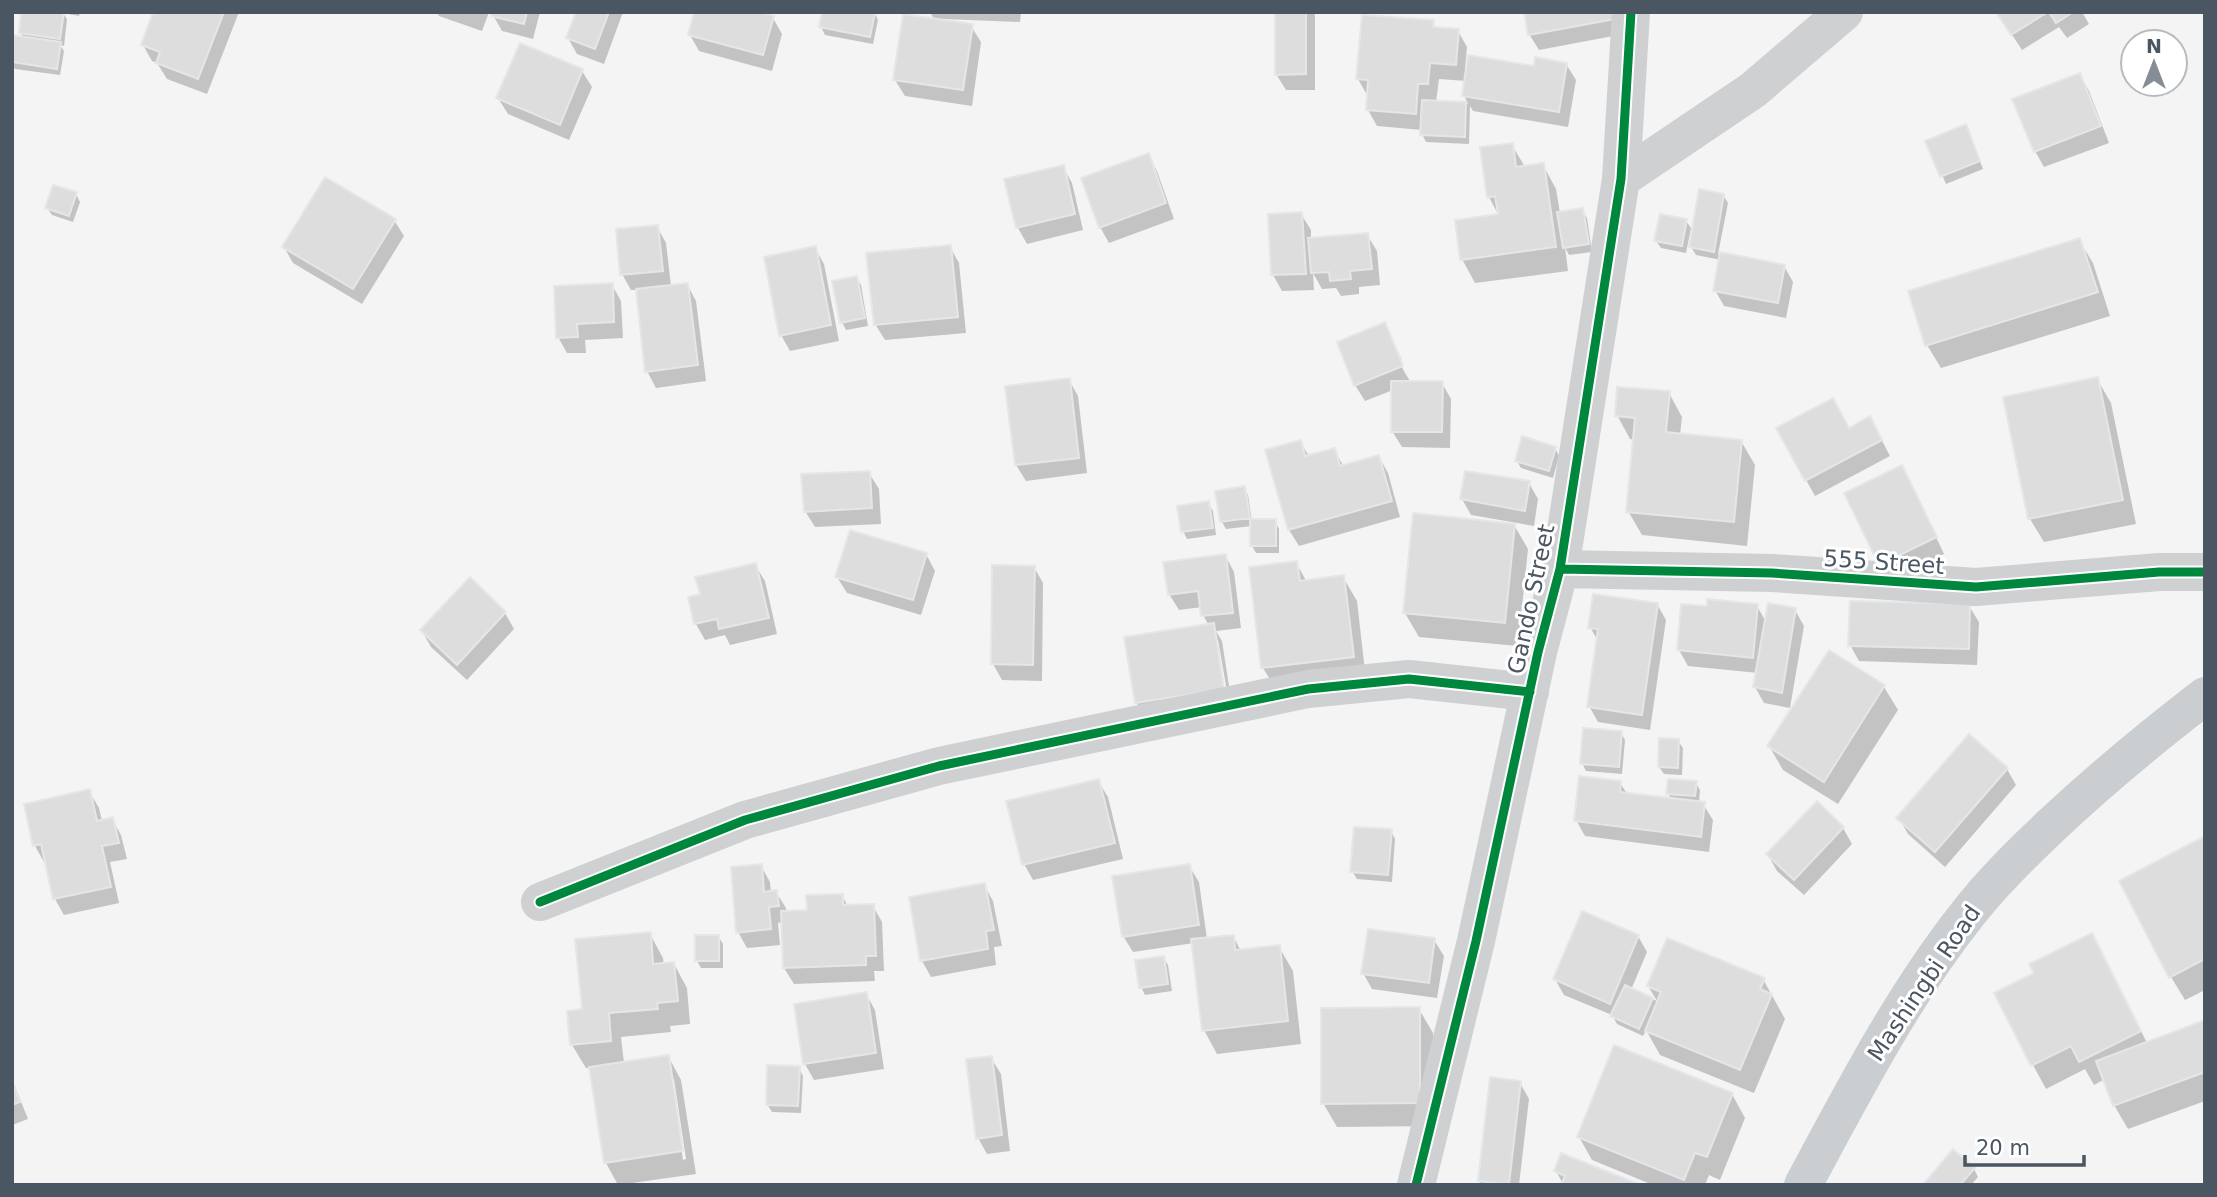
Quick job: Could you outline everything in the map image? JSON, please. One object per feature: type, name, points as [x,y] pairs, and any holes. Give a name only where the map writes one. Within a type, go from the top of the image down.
[{"type":"main road","name":"Mashingbi Road","points":[[1803,1185],[1923,975],[1966,915],[2012,862],[2093,787],[2205,696]]},
{"type":"street","name":"Gando Street","points":[[1416,1185],[1476,941],[1530,692],[1560,569],[1621,178],[1631,12]]},
{"type":"street","points":[[1621,178],[1753,90],[1844,12]]},
{"type":"street","name":"555 Street","points":[[1560,569],[1772,573],[1976,587],[2159,572],[2205,572]]},
{"type":"street","points":[[540,902],[745,820],[939,766],[1308,690],[1409,679],[1530,692]]},
{"type":"building","points":[[21,12],[64,12],[60,39],[19,33]]},
{"type":"building","points":[[153,12],[224,12],[198,79],[156,63],[160,52],[141,45]]},
{"type":"building","points":[[492,12],[527,12],[524,24],[491,16]]},
{"type":"building","points":[[576,12],[609,12],[595,49],[566,38]]},
{"type":"building","points":[[694,12],[760,12],[774,16],[763,55],[688,35]]},
{"type":"building","points":[[822,12],[875,12],[870,37],[819,27]]},
{"type":"building","points":[[1275,12],[1306,12],[1306,74],[1275,75]]},
{"type":"building","points":[[1524,12],[1620,12],[1621,18],[1528,35]]},
{"type":"building","points":[[1996,12],[2048,12],[2011,35]]},
{"type":"building","points":[[2049,12],[2073,12],[2056,23]]},
{"type":"building","points":[[903,14],[973,24],[963,90],[893,80]]},
{"type":"building","points":[[1362,15],[1434,20],[1433,27],[1459,29],[1456,65],[1430,63],[1428,84],[1418,84],[1416,114],[1366,110],[1368,80],[1356,79]]},
{"type":"building","points":[[13,35],[61,42],[57,69],[12,62]]},
{"type":"building","points":[[520,43],[583,69],[560,125],[496,98]]},
{"type":"building","points":[[1468,55],[1534,66],[1535,57],[1567,63],[1559,112],[1462,96]]},
{"type":"building","points":[[2080,73],[2101,126],[2034,152],[2012,99]]},
{"type":"building","points":[[1422,100],[1466,102],[1465,137],[1420,135]]},
{"type":"building","points":[[1966,124],[1980,161],[1940,177],[1925,141]]},
{"type":"building","points":[[1513,143],[1516,167],[1544,163],[1556,247],[1460,260],[1455,220],[1498,214],[1495,196],[1487,198],[1480,147]]},
{"type":"building","points":[[1149,153],[1166,203],[1099,228],[1081,178]]},
{"type":"building","points":[[1064,165],[1075,214],[1016,228],[1004,179]]},
{"type":"building","points":[[325,177],[396,219],[353,289],[282,247]]},
{"type":"building","points":[[53,185],[77,192],[69,216],[45,208]]},
{"type":"building","points":[[1699,189],[1724,194],[1714,252],[1689,247]]},
{"type":"building","points":[[1583,208],[1589,244],[1563,248],[1557,212]]},
{"type":"building","points":[[1302,212],[1306,274],[1271,275],[1268,214]]},
{"type":"building","points":[[1660,214],[1687,219],[1682,246],[1654,241]]},
{"type":"building","points":[[658,225],[663,271],[620,275],[616,229]]},
{"type":"building","points":[[1368,233],[1372,269],[1350,271],[1351,279],[1330,281],[1329,272],[1311,273],[1308,238]]},
{"type":"building","points":[[2080,238],[2098,292],[1925,346],[1908,291]]},
{"type":"building","points":[[951,245],[958,317],[874,325],[866,253]]},
{"type":"building","points":[[816,246],[831,325],[779,336],[764,257]]},
{"type":"building","points":[[1720,252],[1785,265],[1778,303],[1713,291]]},
{"type":"building","points":[[857,276],[865,318],[840,323],[832,281]]},
{"type":"building","points":[[613,283],[614,322],[577,324],[578,337],[556,338],[554,286]]},
{"type":"building","points":[[688,283],[698,365],[645,372],[636,289]]},
{"type":"building","points":[[1385,322],[1403,366],[1354,386],[1337,342]]},
{"type":"building","points":[[2098,377],[2123,500],[2028,519],[2003,397]]},
{"type":"building","points":[[1070,378],[1079,458],[1015,465],[1005,386]]},
{"type":"building","points":[[1391,381],[1443,381],[1442,432],[1391,432]]},
{"type":"building","points":[[1617,387],[1670,391],[1666,432],[1742,440],[1734,522],[1626,512],[1635,418],[1615,416]]},
{"type":"building","points":[[1833,398],[1849,428],[1870,416],[1882,440],[1805,481],[1776,428]]},
{"type":"building","points":[[1522,436],[1556,447],[1549,471],[1515,461]]},
{"type":"building","points":[[1301,440],[1305,456],[1335,448],[1340,466],[1379,455],[1392,501],[1288,530],[1265,450]]},
{"type":"building","points":[[1902,465],[1937,537],[1879,565],[1844,493]]},
{"type":"building","points":[[870,471],[872,508],[804,512],[801,474]]},
{"type":"building","points":[[1465,471],[1530,481],[1525,511],[1460,499]]},
{"type":"building","points":[[1245,486],[1250,518],[1220,522],[1215,491]]},
{"type":"building","points":[[1209,501],[1213,528],[1181,532],[1177,506]]},
{"type":"building","points":[[1413,513],[1515,524],[1505,623],[1403,613]]},
{"type":"building","points":[[1250,519],[1276,519],[1276,546],[1250,546]]},
{"type":"building","points":[[850,530],[927,553],[913,600],[835,577]]},
{"type":"building","points":[[1226,554],[1233,613],[1201,616],[1198,591],[1168,595],[1163,562]]},
{"type":"building","points":[[1297,561],[1300,581],[1344,575],[1354,657],[1261,668],[1249,567]]},
{"type":"building","points":[[756,563],[769,618],[719,629],[717,619],[694,624],[688,597],[700,594],[695,577]]},
{"type":"building","points":[[992,565],[1035,566],[1033,665],[991,664]]},
{"type":"building","points":[[470,577],[506,612],[457,665],[420,630]]},
{"type":"building","points":[[1593,594],[1658,603],[1642,715],[1587,707],[1598,629],[1588,628]]},
{"type":"building","points":[[1707,599],[1758,604],[1753,658],[1677,650],[1681,604],[1707,606]]},
{"type":"building","points":[[1850,601],[1970,604],[1969,649],[1848,646]]},
{"type":"building","points":[[1768,603],[1796,608],[1782,693],[1753,687]]},
{"type":"building","points":[[1214,623],[1224,689],[1135,703],[1124,637]]},
{"type":"building","points":[[1829,650],[1885,685],[1824,782],[1767,746]]},
{"type":"building","points":[[1583,728],[1622,731],[1619,767],[1580,764]]},
{"type":"building","points":[[1969,734],[2008,768],[1935,852],[1896,818]]},
{"type":"building","points":[[1659,738],[1679,739],[1678,768],[1658,767]]},
{"type":"building","points":[[1579,776],[1621,781],[1620,792],[1705,802],[1701,837],[1574,821]]},
{"type":"building","points":[[1099,779],[1115,843],[1022,865],[1006,801]]},
{"type":"building","points":[[1668,779],[1697,781],[1695,796],[1666,794]]},
{"type":"building","points":[[90,789],[97,821],[113,817],[119,843],[102,846],[111,887],[53,899],[41,844],[33,846],[24,804]]},
{"type":"building","points":[[1817,801],[1844,827],[1794,880],[1766,854]]},
{"type":"building","points":[[1354,827],[1392,829],[1388,875],[1350,872]]},
{"type":"building","points":[[2205,836],[2205,959],[2169,978],[2119,881]]},
{"type":"building","points":[[762,864],[764,892],[777,890],[779,906],[769,907],[771,929],[736,933],[731,867]]},
{"type":"building","points":[[1190,864],[1199,925],[1122,937],[1112,876]]},
{"type":"building","points":[[985,883],[994,930],[986,931],[988,949],[920,961],[909,897]]},
{"type":"building","points":[[843,894],[843,905],[874,904],[876,956],[866,956],[866,965],[783,968],[781,911],[807,910],[806,895]]},
{"type":"building","points":[[1582,911],[1639,935],[1610,1004],[1553,979]]},
{"type":"building","points":[[1368,929],[1435,938],[1429,983],[1361,974]]},
{"type":"building","points":[[651,932],[653,964],[674,962],[678,1001],[657,1003],[658,1009],[609,1013],[611,1041],[570,1045],[567,1011],[582,1009],[575,939]]},
{"type":"building","points":[[2092,933],[2141,1031],[2079,1062],[2071,1046],[2031,1066],[1994,993],[2034,973],[2029,964]]},
{"type":"building","points":[[695,935],[719,935],[719,961],[695,961]]},
{"type":"building","points":[[1234,935],[1235,950],[1280,945],[1288,1021],[1202,1031],[1191,939]]},
{"type":"building","points":[[1667,938],[1765,978],[1760,989],[1772,994],[1740,1070],[1645,1031],[1661,992],[1647,986]]},
{"type":"building","points":[[1164,956],[1168,984],[1139,988],[1135,960]]},
{"type":"building","points":[[1625,985],[1653,998],[1639,1029],[1610,1016]]},
{"type":"building","points":[[867,992],[876,1053],[803,1064],[794,1004]]},
{"type":"building","points":[[1420,1007],[1420,1103],[1321,1104],[1321,1008]]},
{"type":"building","points":[[2205,1020],[2205,1072],[2113,1106],[2096,1061]]},
{"type":"building","points":[[1614,1045],[1733,1093],[1707,1157],[1695,1153],[1684,1180],[1577,1137]]},
{"type":"building","points":[[669,1055],[683,1151],[604,1163],[589,1067]]},
{"type":"building","points":[[992,1056],[1002,1135],[976,1139],[966,1059]]},
{"type":"building","points":[[767,1065],[800,1066],[798,1106],[766,1105]]},
{"type":"building","points":[[1490,1077],[1521,1081],[1509,1184],[1478,1181]]},
{"type":"building","points":[[12,1082],[20,1102],[12,1105]]},
{"type":"building","points":[[1953,1149],[1975,1168],[1960,1185],[1923,1185]]},
{"type":"building","points":[[1561,1153],[1641,1185],[1561,1185],[1565,1176],[1554,1171]]},
{"type":"cycle path","points":[[1416,1185],[1476,941],[1538,652],[1560,569],[1621,179],[1631,12]]},
{"type":"cycle path","points":[[1560,569],[1772,573],[1976,587],[2159,572],[2205,572]]},
{"type":"cycle path","points":[[540,902],[745,820],[939,766],[1308,689],[1409,679],[1530,692]]}]
